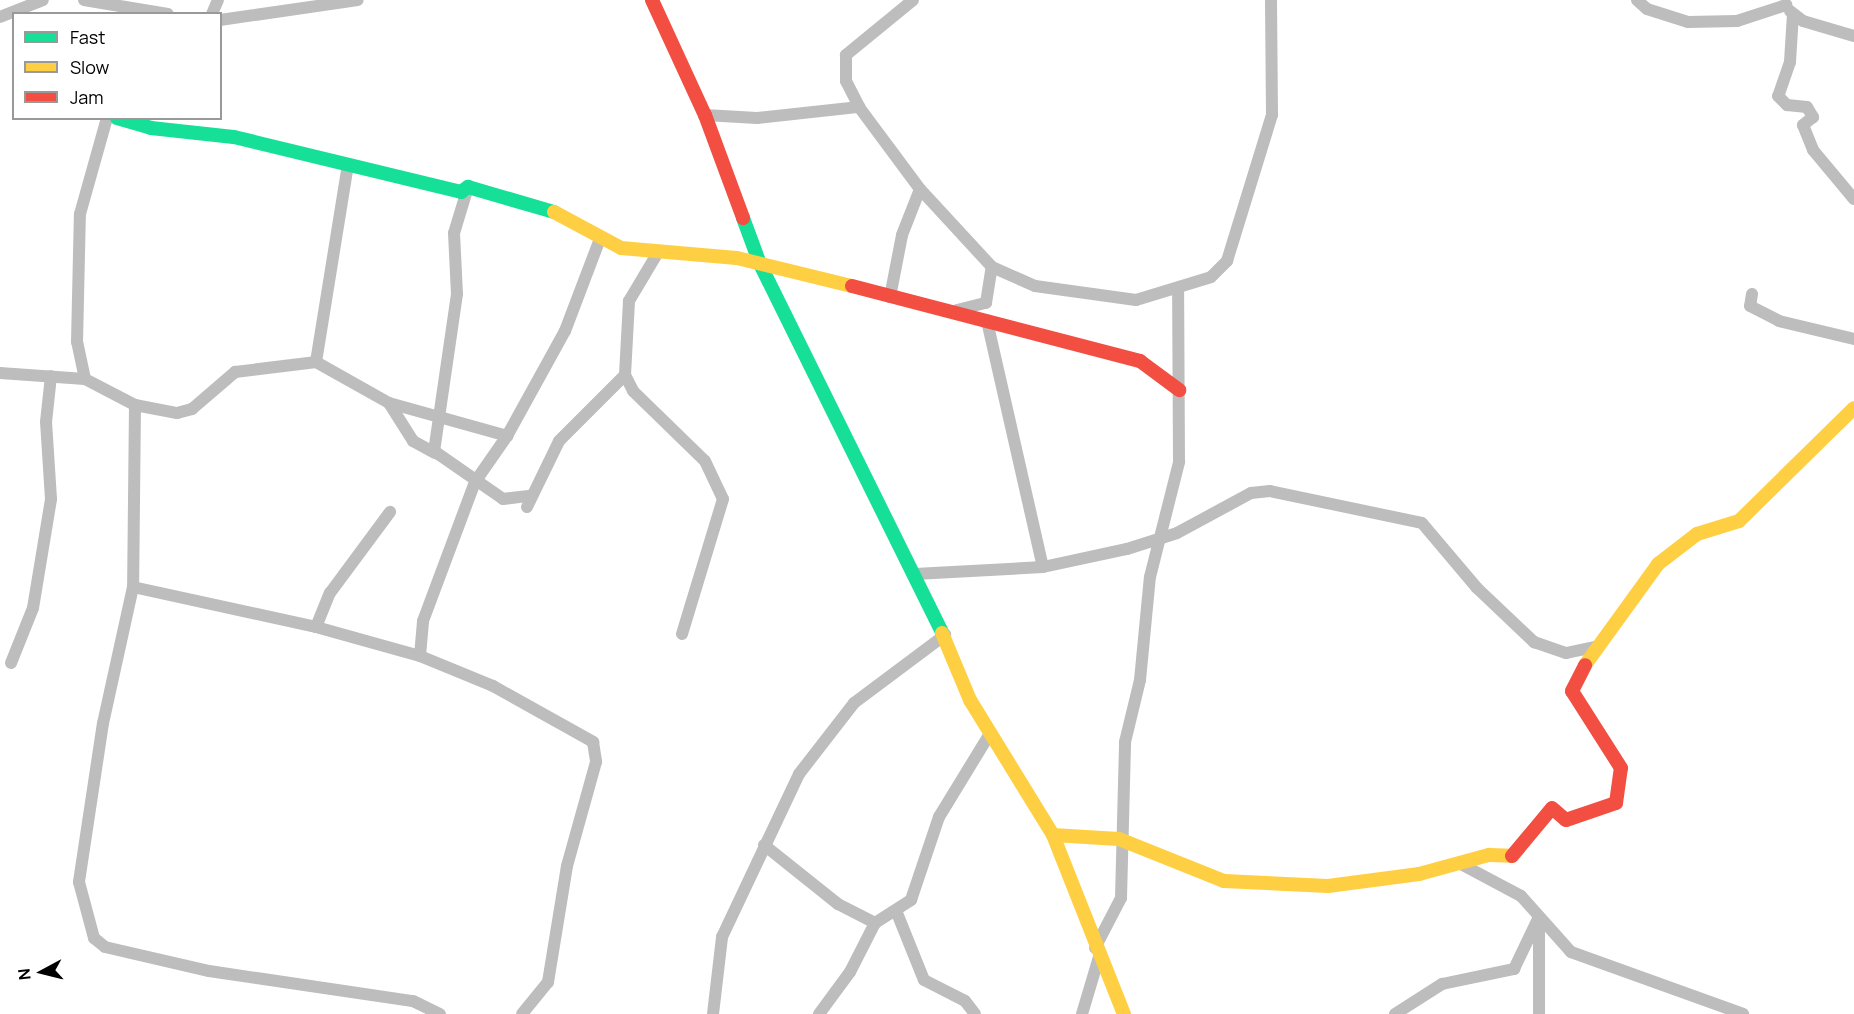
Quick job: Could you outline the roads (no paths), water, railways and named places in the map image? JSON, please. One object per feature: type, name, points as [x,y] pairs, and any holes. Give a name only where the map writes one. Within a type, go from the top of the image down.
[{"type":"street","points":[[13,12],[43,0]]},
{"type":"street","points":[[222,20],[358,0]]},
{"type":"street","points":[[652,0],[705,115],[760,264],[945,635],[989,735],[1053,835],[1097,952],[1124,1014]]},
{"type":"street","points":[[913,0],[846,55],[846,81],[859,107],[920,189],[992,267],[1035,286],[1136,300],[1211,278],[1227,261],[1272,115],[1271,0]]},
{"type":"street","points":[[1637,0],[1647,9],[1688,22],[1737,21],[1787,6],[1854,36]]},
{"type":"street","points":[[92,3],[154,12]]},
{"type":"street","points":[[1787,6],[1790,62],[1778,96],[1787,105],[1807,107],[1813,117],[1803,125],[1813,150],[1854,199]]},
{"type":"street","points":[[705,115],[755,118],[859,107]]},
{"type":"street","points":[[85,379],[77,342],[80,208],[106,120]]},
{"type":"street","points":[[124,120],[151,128],[234,137],[461,192],[468,187]]},
{"type":"street","points":[[316,362],[348,165]]},
{"type":"street","points":[[468,187],[563,214],[600,239],[657,254],[708,254],[760,264],[953,311],[1140,361],[1179,390]]},
{"type":"street","points":[[435,453],[457,294],[454,233],[468,187]]},
{"type":"street","points":[[890,297],[902,235],[920,189]]},
{"type":"street","points":[[420,657],[423,621],[474,482],[507,436],[565,330],[600,239]]},
{"type":"street","points":[[657,254],[629,301],[625,375],[633,391],[688,440],[712,471],[723,499],[682,634]]},
{"type":"street","points":[[953,311],[986,303],[992,267]]},
{"type":"street","points":[[1082,1014],[1097,952],[1121,898],[1119,839],[1126,802],[1125,742],[1140,680],[1149,585],[1180,456],[1178,289]]},
{"type":"street","points":[[1752,294],[1750,306],[1779,321],[1854,339]]},
{"type":"street","points":[[987,321],[1043,567]]},
{"type":"street","points":[[0,373],[85,379],[135,405],[184,411],[235,372],[316,362],[389,403],[507,436]]},
{"type":"street","points":[[389,403],[413,441],[435,453],[474,482],[507,500],[528,502],[559,441],[625,375]]},
{"type":"street","points":[[11,663],[33,608],[51,499],[46,422],[51,376]]},
{"type":"street","points":[[135,405],[133,587],[104,723],[80,874],[82,907],[94,938],[105,947],[209,971],[341,988],[412,1001],[436,1014]]},
{"type":"street","points":[[1053,835],[1119,839],[1209,876],[1267,887],[1391,879],[1459,863],[1517,854],[1552,808],[1566,820],[1616,803],[1622,776],[1618,760],[1572,691],[1595,647],[1662,560],[1697,534],[1738,521],[1854,408]]},
{"type":"street","points":[[915,574],[1043,567],[1161,539],[1261,490],[1422,523],[1477,588],[1539,645],[1566,653],[1595,647]]},
{"type":"street","points":[[316,627],[330,593],[390,512]]},
{"type":"street","points":[[133,587],[316,627],[420,657],[493,686],[596,747],[565,876],[548,982],[522,1014]]},
{"type":"street","points":[[713,1014],[722,937],[799,774],[854,703],[945,635]]},
{"type":"street","points":[[819,1014],[875,923],[897,913],[915,893],[939,817],[989,735]]},
{"type":"street","points":[[764,845],[838,904],[875,923]]},
{"type":"street","points":[[1459,863],[1521,896],[1558,944],[1587,960],[1743,1014]]},
{"type":"street","points":[[897,913],[924,980],[965,1000],[975,1014]]},
{"type":"street","points":[[1395,1014],[1442,984],[1514,969],[1538,919]]},
{"type":"street","points":[[1538,919],[1539,1014]]}]
